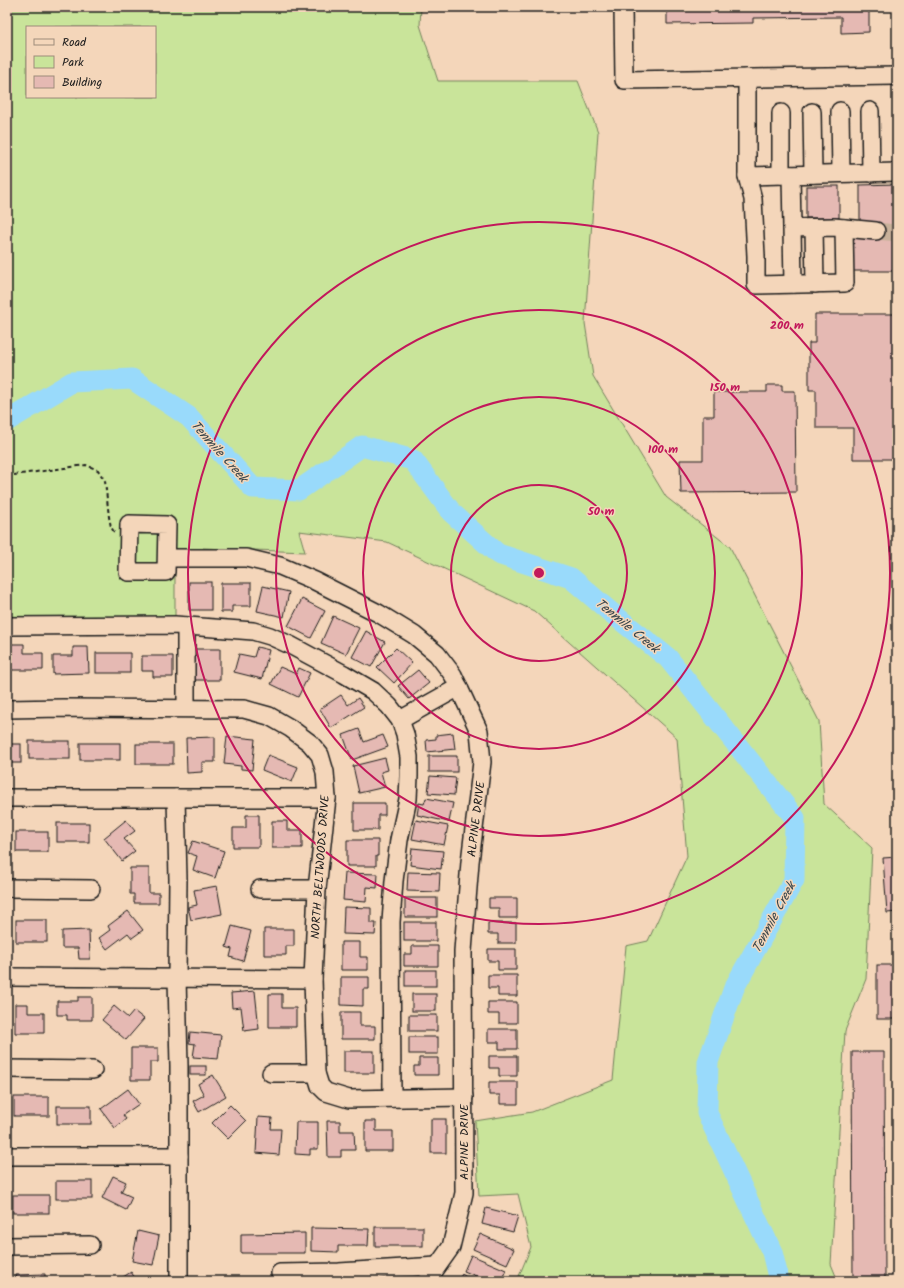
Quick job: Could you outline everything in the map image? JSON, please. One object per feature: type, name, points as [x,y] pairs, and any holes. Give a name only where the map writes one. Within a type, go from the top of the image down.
[{"type":"street","points":[[623,7],[624,80],[897,76]]},
{"type":"street","points":[[747,78],[747,176],[753,199],[756,285],[845,283],[844,228]]},
{"type":"street","points":[[840,111],[841,173]]},
{"type":"street","points":[[870,111],[871,173]]},
{"type":"street","points":[[812,112],[813,174]]},
{"type":"street","points":[[781,113],[792,228],[793,284]]},
{"type":"street","points":[[747,176],[897,172]]},
{"type":"street","points":[[792,228],[844,228],[876,231]]},
{"type":"street","points":[[814,228],[814,284]]},
{"type":"street","points":[[129,524],[167,525],[167,558],[166,572],[128,572],[129,524]]},
{"type":"street","name":"ALPINE DRIVE","points":[[167,558],[246,558],[280,566],[315,581],[378,613],[414,635],[437,654],[453,675],[479,731],[482,762],[470,862],[463,951],[464,1193],[451,1247],[427,1281]]},
{"type":"street","points":[[7,626],[186,626],[253,631],[270,636],[344,674],[373,691],[389,706],[400,720],[405,734],[409,776],[408,799],[399,840],[391,922],[392,1098]]},
{"type":"street","points":[[186,626],[186,708]]},
{"type":"street","points":[[400,720],[459,687]]},
{"type":"street","name":"NORTH BELTWOODS DRIVE","points":[[7,709],[244,709],[269,716],[310,742],[320,755],[325,772],[327,798],[317,889],[313,979],[316,1073],[320,1086],[326,1092],[348,1099],[464,1097]]},
{"type":"street","points":[[7,798],[327,798]]},
{"type":"street","points":[[176,798],[178,879],[177,977],[179,1281]]},
{"type":"street","points":[[7,888],[91,889]]},
{"type":"street","points":[[260,889],[317,889]]},
{"type":"street","points":[[7,977],[313,979]]},
{"type":"street","points":[[7,1069],[93,1070]]},
{"type":"street","points":[[271,1073],[316,1073]]},
{"type":"street","points":[[7,1156],[179,1156]]},
{"type":"street","points":[[7,1246],[90,1245]]},
{"type":"street","points":[[281,1281],[280,1273],[339,1272],[437,1266]]},
{"type":"path","points":[[7,476],[86,465],[98,470],[105,481],[111,527],[115,532],[129,537]]},
{"type":"green space","points":[[7,7],[421,7],[420,25],[438,81],[578,81],[598,132],[585,323],[593,376],[666,497],[730,547],[819,721],[824,804],[872,848],[866,979],[845,1031],[831,1264],[838,1281],[517,1281],[531,1247],[518,1194],[479,1196],[475,1121],[532,1112],[613,1080],[626,946],[648,941],[687,856],[677,738],[534,611],[387,542],[299,531],[305,552],[203,548],[203,566],[175,566],[175,617],[7,620]]},
{"type":"building","points":[[667,7],[869,7],[869,32],[841,33],[841,17],[753,18],[753,23],[667,24]]},
{"type":"building","points":[[897,184],[897,271],[851,271],[851,235],[860,223],[860,185]]},
{"type":"building","points":[[806,186],[839,186],[839,218],[806,218]]},
{"type":"building","points":[[815,314],[897,314],[897,459],[853,459],[853,428],[816,428],[816,390],[809,390],[809,343],[815,343]]},
{"type":"building","points":[[767,385],[782,385],[782,391],[795,391],[796,492],[681,493],[680,460],[703,460],[703,416],[714,416],[714,392],[767,392]]},
{"type":"building","points":[[189,582],[211,582],[211,610],[189,610]]},
{"type":"building","points":[[221,583],[251,583],[251,606],[232,606],[232,612],[221,612]]},
{"type":"building","points":[[263,586],[289,592],[284,617],[257,611]]},
{"type":"building","points":[[302,599],[325,611],[311,638],[288,626]]},
{"type":"building","points":[[333,616],[359,628],[346,654],[321,643]]},
{"type":"building","points":[[366,631],[385,642],[371,667],[352,657]]},
{"type":"building","points":[[11,644],[24,644],[24,653],[43,653],[43,670],[11,670]]},
{"type":"building","points":[[73,647],[88,647],[89,673],[53,674],[53,656],[73,656]]},
{"type":"building","points":[[257,647],[269,650],[262,679],[234,672],[239,654],[254,657]]},
{"type":"building","points":[[396,648],[412,663],[394,683],[377,667]]},
{"type":"building","points":[[192,649],[220,649],[220,680],[192,680]]},
{"type":"building","points":[[96,653],[130,653],[130,673],[96,673]]},
{"type":"building","points":[[142,656],[173,656],[173,677],[153,677],[153,671],[142,671]]},
{"type":"building","points":[[280,667],[296,674],[299,668],[310,673],[298,697],[271,684]]},
{"type":"building","points":[[418,670],[429,683],[409,699],[398,686]]},
{"type":"building","points":[[341,695],[348,705],[358,698],[364,707],[331,728],[320,709]]},
{"type":"building","points":[[359,729],[364,742],[383,735],[388,747],[352,760],[343,735]]},
{"type":"building","points":[[453,733],[455,749],[427,752],[426,740],[436,739],[436,735]]},
{"type":"building","points":[[227,736],[255,739],[252,770],[241,769],[241,766],[224,764]]},
{"type":"building","points":[[215,737],[215,762],[202,762],[202,772],[187,773],[186,738]]},
{"type":"building","points":[[29,741],[70,741],[70,759],[29,759]]},
{"type":"building","points":[[80,743],[120,743],[120,760],[80,760]]},
{"type":"building","points":[[7,744],[21,744],[21,763],[7,763]]},
{"type":"building","points":[[136,744],[173,744],[173,764],[136,764]]},
{"type":"building","points":[[268,755],[298,767],[292,782],[262,770]]},
{"type":"building","points":[[429,756],[457,756],[457,772],[429,772]]},
{"type":"building","points":[[385,758],[388,770],[381,772],[385,787],[359,793],[353,766]]},
{"type":"building","points":[[430,776],[456,778],[454,795],[428,793]]},
{"type":"building","points":[[426,798],[453,803],[449,822],[417,815],[419,803],[424,804]]},
{"type":"building","points":[[354,803],[385,803],[385,815],[378,815],[378,830],[354,830]]},
{"type":"building","points":[[246,815],[259,815],[259,847],[233,847],[233,828],[246,828]]},
{"type":"building","points":[[126,820],[135,831],[124,839],[135,851],[122,861],[104,838]]},
{"type":"building","points":[[416,820],[448,826],[444,845],[412,839]]},
{"type":"building","points":[[272,821],[287,821],[287,830],[302,830],[302,848],[272,848]]},
{"type":"building","points":[[57,823],[89,823],[89,842],[57,842]]},
{"type":"building","points":[[16,832],[48,832],[48,852],[16,852]]},
{"type":"building","points":[[347,840],[378,840],[378,856],[376,856],[376,866],[347,866]]},
{"type":"building","points":[[193,841],[224,851],[215,878],[193,870],[197,856],[188,853]]},
{"type":"building","points":[[412,848],[443,851],[441,869],[410,865]]},
{"type":"building","points":[[897,857],[897,912],[887,913],[883,858]]},
{"type":"building","points":[[130,868],[149,868],[149,893],[159,893],[159,903],[134,903],[134,894],[130,894]]},
{"type":"building","points":[[408,872],[440,873],[439,892],[407,891]]},
{"type":"building","points":[[345,873],[378,874],[377,888],[367,887],[366,902],[343,900]]},
{"type":"building","points":[[217,886],[222,914],[191,920],[188,907],[197,905],[194,890]]},
{"type":"building","points":[[405,898],[437,898],[437,917],[405,917]]},
{"type":"building","points":[[489,898],[517,898],[517,918],[499,918],[499,908],[489,908]]},
{"type":"building","points":[[344,907],[371,908],[371,923],[376,923],[375,935],[343,934]]},
{"type":"building","points":[[128,911],[143,930],[132,938],[128,933],[107,949],[99,938],[110,930],[108,926]]},
{"type":"building","points":[[16,920],[47,920],[47,942],[16,942]]},
{"type":"building","points":[[404,922],[436,922],[436,941],[404,941]]},
{"type":"building","points":[[488,923],[516,923],[516,943],[498,943],[498,934],[488,934]]},
{"type":"building","points":[[232,926],[251,931],[243,961],[230,957],[232,949],[226,947]]},
{"type":"building","points":[[264,929],[294,929],[294,946],[286,946],[286,955],[264,955]]},
{"type":"building","points":[[89,930],[90,959],[79,959],[78,948],[62,948],[62,931]]},
{"type":"building","points":[[341,942],[360,942],[360,957],[368,957],[368,970],[341,970]]},
{"type":"building","points":[[412,946],[438,946],[438,966],[404,966],[404,954],[412,954]]},
{"type":"building","points":[[488,949],[516,949],[516,970],[498,970],[498,961],[488,961]]},
{"type":"building","points":[[877,965],[897,965],[897,1019],[877,1019]]},
{"type":"building","points":[[405,970],[436,970],[436,986],[405,986]]},
{"type":"building","points":[[488,975],[517,975],[517,996],[498,996],[498,988],[488,988]]},
{"type":"building","points":[[341,977],[369,977],[369,989],[363,989],[363,1006],[341,1005]]},
{"type":"building","points":[[255,991],[259,1029],[244,1031],[241,1007],[232,1008],[231,993]]},
{"type":"building","points":[[269,994],[282,994],[282,1008],[296,1008],[296,1027],[269,1027]]},
{"type":"building","points":[[412,994],[436,994],[436,1011],[412,1011]]},
{"type":"building","points":[[78,997],[92,997],[92,1020],[67,1020],[67,1015],[57,1015],[57,1001],[78,1001]]},
{"type":"building","points":[[488,1002],[517,1002],[517,1023],[499,1023],[499,1014],[488,1014]]},
{"type":"building","points":[[15,1004],[28,1004],[28,1013],[44,1013],[44,1033],[15,1033]]},
{"type":"building","points":[[114,1006],[128,1018],[134,1011],[144,1019],[126,1040],[102,1020]]},
{"type":"building","points":[[341,1012],[360,1012],[360,1026],[375,1026],[375,1039],[341,1039]]},
{"type":"building","points":[[409,1015],[437,1015],[437,1031],[409,1031]]},
{"type":"building","points":[[488,1029],[517,1029],[517,1049],[499,1049],[499,1042],[488,1042]]},
{"type":"building","points":[[190,1032],[221,1035],[218,1059],[193,1057],[195,1044],[189,1043]]},
{"type":"building","points":[[409,1037],[438,1037],[438,1054],[409,1054]]},
{"type":"building","points":[[131,1048],[158,1048],[158,1062],[150,1062],[150,1080],[131,1080]]},
{"type":"building","points":[[344,1051],[374,1051],[374,1073],[344,1073]]},
{"type":"building","points":[[852,1052],[884,1052],[885,1281],[853,1281]]},
{"type":"building","points":[[489,1056],[517,1056],[517,1076],[499,1076],[499,1068],[489,1068]]},
{"type":"building","points":[[419,1058],[438,1058],[438,1075],[414,1075],[414,1066],[419,1066]]},
{"type":"building","points":[[190,1066],[206,1066],[206,1075],[190,1075]]},
{"type":"building","points":[[213,1075],[226,1096],[199,1112],[193,1101],[204,1095],[198,1084]]},
{"type":"building","points":[[489,1082],[518,1082],[518,1104],[500,1104],[500,1095],[489,1095]]},
{"type":"building","points":[[128,1089],[139,1104],[123,1115],[126,1119],[115,1128],[101,1109]]},
{"type":"building","points":[[14,1097],[49,1097],[49,1116],[14,1116]]},
{"type":"building","points":[[230,1105],[246,1121],[228,1139],[212,1123]]},
{"type":"building","points":[[57,1106],[91,1106],[91,1124],[57,1124]]},
{"type":"building","points":[[258,1117],[272,1118],[271,1129],[281,1129],[279,1155],[256,1153]]},
{"type":"building","points":[[431,1119],[446,1119],[446,1153],[431,1153]]},
{"type":"building","points":[[327,1121],[340,1121],[340,1131],[354,1131],[355,1150],[341,1150],[341,1157],[328,1157]]},
{"type":"building","points":[[365,1121],[376,1121],[376,1131],[393,1131],[393,1151],[365,1151]]},
{"type":"building","points":[[296,1122],[318,1122],[318,1149],[310,1149],[310,1155],[295,1154]]},
{"type":"building","points":[[113,1176],[126,1182],[121,1192],[132,1197],[126,1210],[102,1198]]},
{"type":"building","points":[[56,1181],[92,1181],[92,1199],[56,1199]]},
{"type":"building","points":[[13,1195],[49,1195],[49,1213],[13,1213]]},
{"type":"building","points":[[486,1208],[518,1216],[513,1232],[482,1224]]},
{"type":"building","points":[[375,1227],[423,1227],[423,1246],[375,1246]]},
{"type":"building","points":[[311,1228],[369,1229],[368,1246],[338,1246],[338,1252],[311,1251]]},
{"type":"building","points":[[138,1231],[159,1236],[153,1265],[132,1261]]},
{"type":"building","points":[[305,1233],[305,1253],[241,1253],[241,1234]]},
{"type":"building","points":[[480,1234],[514,1249],[507,1264],[473,1249]]},
{"type":"building","points":[[471,1255],[506,1270],[501,1281],[488,1281],[464,1271]]},
{"type":"building","points":[[131,1272],[137,1281],[117,1281]]},
{"type":"building","points":[[45,1274],[45,1281],[17,1281],[16,1275]]},
{"type":"building","points":[[462,1274],[472,1281],[458,1281]]},
{"type":"building","points":[[241,1279],[261,1279],[261,1281],[241,1281]]},
{"type":"waterway","name":"Tenmile Creek","points":[[7,421],[72,382],[132,379],[189,417],[253,488],[299,490],[362,446],[413,460],[452,513],[498,554],[571,578],[668,658],[795,818],[794,880],[734,988],[708,1062],[707,1113],[772,1252],[779,1281]]},
{"type":"tunnel","points":[[876,231],[897,233]]}]
